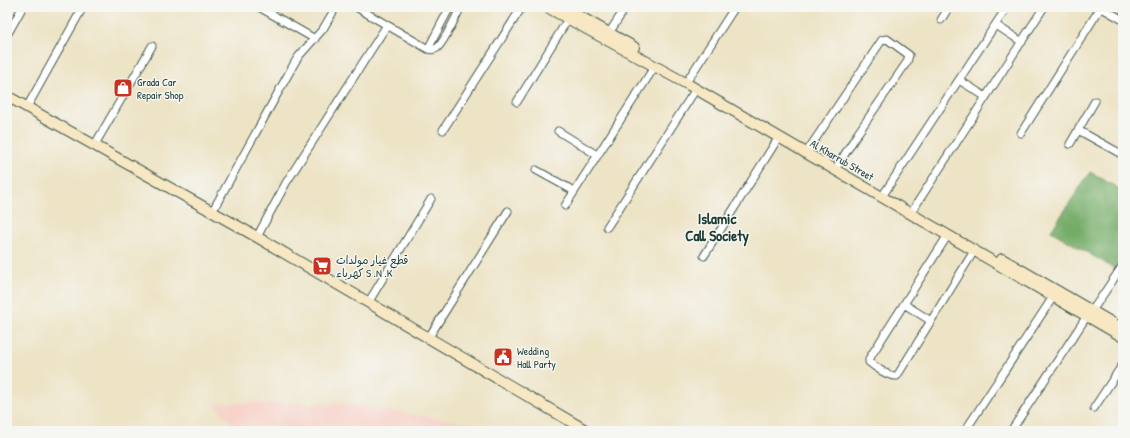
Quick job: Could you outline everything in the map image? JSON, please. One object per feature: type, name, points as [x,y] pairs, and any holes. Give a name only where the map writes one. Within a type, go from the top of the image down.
[{"type":"main road","name":"Al Kharrub Street","points":[[547,7],[572,13],[609,33],[689,78],[974,251],[1053,297],[1123,328]]},
{"type":"main road","name":"Al Kharrub Street","points":[[563,7],[655,66],[779,137],[838,165],[914,208],[1089,314],[1123,338]]},
{"type":"main road","points":[[7,96],[257,237],[587,431]]},
{"type":"street","points":[[27,107],[83,7]]},
{"type":"street","points":[[260,7],[315,39]]},
{"type":"street","points":[[212,212],[294,62],[323,29],[336,7]]},
{"type":"street","points":[[356,7],[432,50],[437,48],[442,41],[461,7]]},
{"type":"street","points":[[428,49],[450,7]]},
{"type":"street","points":[[443,130],[522,7]]},
{"type":"street","points":[[609,33],[626,7]]},
{"type":"street","points":[[689,78],[735,7]]},
{"type":"street","points":[[941,20],[949,7]]},
{"type":"street","points":[[885,192],[1007,7]]},
{"type":"street","points":[[914,208],[1044,7]]},
{"type":"street","points":[[1021,133],[1101,7],[1123,20]]},
{"type":"street","points":[[7,35],[21,10]]},
{"type":"street","points":[[517,102],[572,13]]},
{"type":"street","points":[[257,237],[286,183],[387,25]]},
{"type":"street","points":[[996,25],[1022,42]]},
{"type":"street","points":[[808,151],[882,40],[887,39],[909,55],[907,62],[838,165]]},
{"type":"street","points":[[94,146],[152,46]]},
{"type":"street","points":[[566,206],[574,191],[655,66]]},
{"type":"street","points":[[959,80],[986,97]]},
{"type":"street","points":[[607,227],[696,89]]},
{"type":"street","points":[[1070,144],[1095,101]]},
{"type":"street","points":[[1078,130],[1123,156]]},
{"type":"street","points":[[558,131],[597,155]]},
{"type":"street","points":[[704,256],[779,137]]},
{"type":"street","points":[[536,170],[574,191]]},
{"type":"street","points":[[368,303],[431,199]]},
{"type":"street","points":[[429,337],[508,211]]},
{"type":"street","points":[[948,235],[869,359],[869,362],[874,366],[892,376],[897,376],[974,251]]},
{"type":"street","points":[[1011,431],[1123,265]]},
{"type":"street","points":[[965,431],[1053,297]]},
{"type":"street","points":[[904,304],[931,321]]},
{"type":"street","points":[[1094,408],[1123,364]]},
{"type":"shaded area","points":[[213,403],[340,403],[517,431],[239,431]]},
{"type":"green space","points":[[1090,172],[1123,191],[1123,256],[1115,269],[1051,231]]},
{"type":"place","name":"Grada Car Repair Shop","points":[[123,88]]},
{"type":"place","name":"قطع غيار مولدات كهرباء S .N .K","points":[[322,266]]},
{"type":"place","name":"Wedding Hall Party","points":[[503,357]]},
{"type":"district","name":"Islamic Call Society","points":[[717,226]]}]
